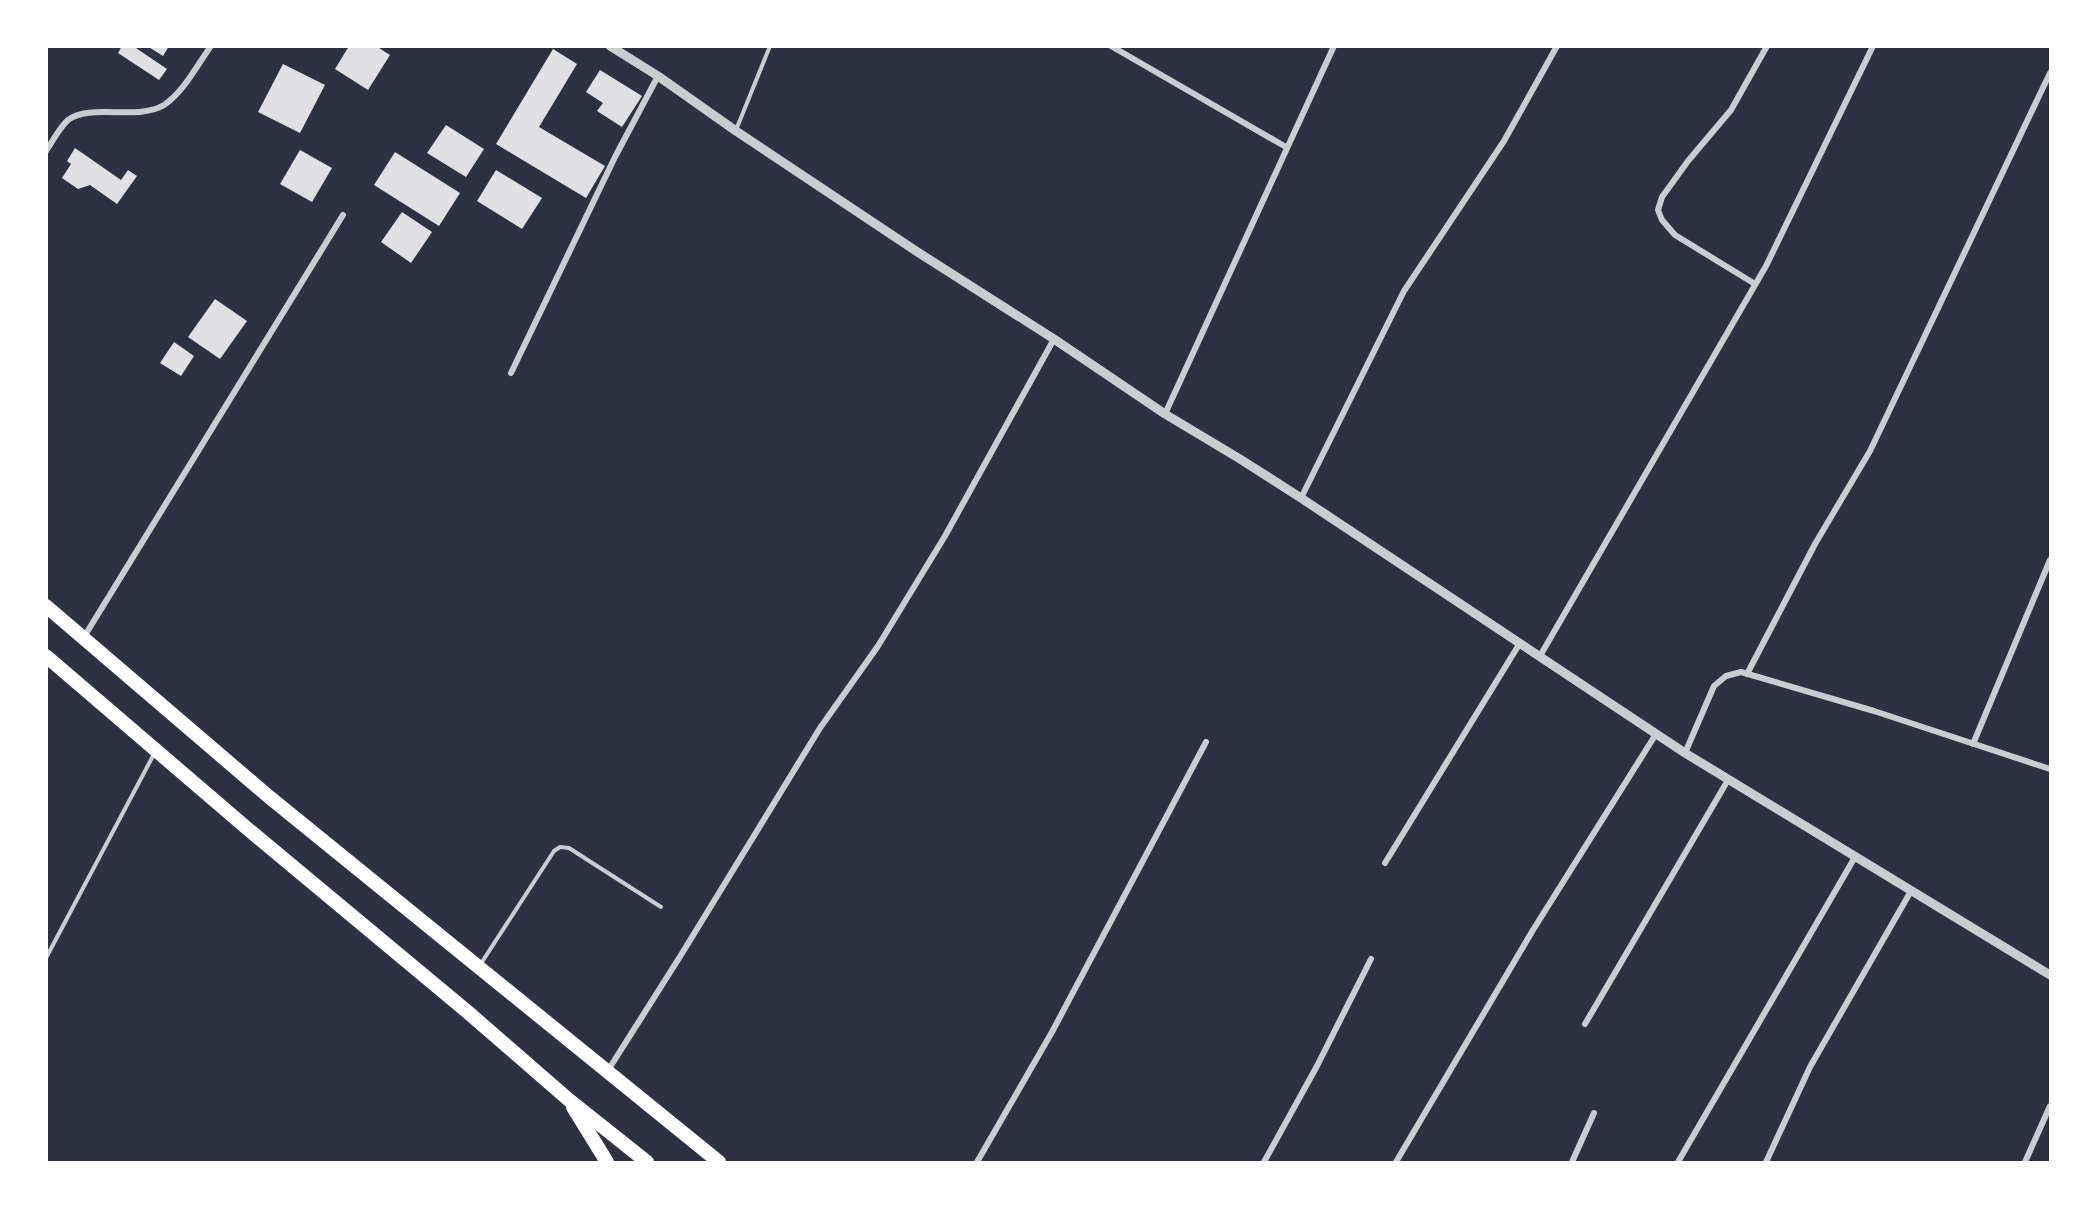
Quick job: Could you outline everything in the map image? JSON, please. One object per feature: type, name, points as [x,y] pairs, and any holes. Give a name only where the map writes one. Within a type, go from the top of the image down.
[{"type":"highway","points":[[46,606],[242,775],[717,1162]]},
{"type":"highway","points":[[46,656],[470,1014],[568,1100],[647,1162]]},
{"type":"highway","points":[[568,1100],[607,1162]]},
{"type":"street","points":[[46,151],[63,125],[77,115],[149,110],[162,106],[174,97],[211,46]]},
{"type":"street","points":[[610,46],[916,251],[1054,339],[1165,414],[1301,498],[1684,753],[2050,975]]},
{"type":"street","points":[[1111,46],[1287,147]]},
{"type":"street","points":[[1165,414],[1334,46]]},
{"type":"street","points":[[1301,498],[1404,291],[1504,141],[1557,46]]},
{"type":"street","points":[[1755,284],[1675,235],[1662,220],[1658,210],[1662,197],[1688,161],[1731,110],[1767,46]]},
{"type":"street","points":[[1540,656],[1766,266],[1873,46]]},
{"type":"street","points":[[1747,674],[1815,544],[1870,450],[2050,73]]},
{"type":"street","points":[[511,373],[615,157],[658,76]]},
{"type":"street","points":[[84,637],[343,215]]},
{"type":"street","points":[[607,1073],[820,728],[878,645],[945,536],[1054,339]]},
{"type":"street","points":[[1973,744],[2050,560]]},
{"type":"street","points":[[1384,863],[1520,643]]},
{"type":"street","points":[[1684,753],[1714,686],[1726,676],[1741,672],[1874,711],[2050,769]]},
{"type":"street","points":[[1396,1162],[1533,930],[1656,734]]},
{"type":"street","points":[[977,1162],[1052,1032],[1206,742]]},
{"type":"street","points":[[1585,1024],[1728,780]]},
{"type":"street","points":[[1678,1162],[1855,857]]},
{"type":"street","points":[[1767,1162],[1810,1067],[1911,891]]},
{"type":"street","points":[[1264,1162],[1317,1066],[1371,959]]},
{"type":"street","points":[[2025,1162],[2050,1106]]},
{"type":"street","points":[[1572,1162],[1594,1113]]},
{"type":"lane","points":[[736,131],[770,46]]},
{"type":"lane","points":[[46,958],[156,751]]},
{"type":"lane","points":[[477,968],[554,850],[560,847],[569,848],[661,907]]},
{"type":"building","points":[[122,46],[133,46],[167,69],[159,80],[118,53]]},
{"type":"building","points":[[147,46],[169,46],[163,56]]},
{"type":"building","points":[[349,46],[376,46],[390,55],[368,90],[335,69]]},
{"type":"building","points":[[553,49],[577,64],[539,127],[605,166],[586,198],[496,144]]},
{"type":"building","points":[[283,64],[325,85],[300,133],[258,112]]},
{"type":"building","points":[[600,70],[642,96],[622,127],[597,111],[603,103],[586,92]]},
{"type":"building","points":[[446,125],[484,149],[466,177],[427,153]]},
{"type":"building","points":[[75,148],[121,180],[128,170],[137,176],[117,204],[90,185],[78,189],[62,178],[71,164],[67,161]]},
{"type":"building","points":[[300,150],[332,168],[312,202],[280,184]]},
{"type":"building","points":[[395,152],[460,193],[439,226],[374,185]]},
{"type":"building","points":[[496,170],[542,198],[522,229],[477,201]]},
{"type":"building","points":[[402,212],[432,232],[411,263],[381,242]]},
{"type":"building","points":[[215,299],[247,321],[220,359],[188,337]]},
{"type":"building","points":[[174,342],[194,356],[181,376],[160,363]]}]
